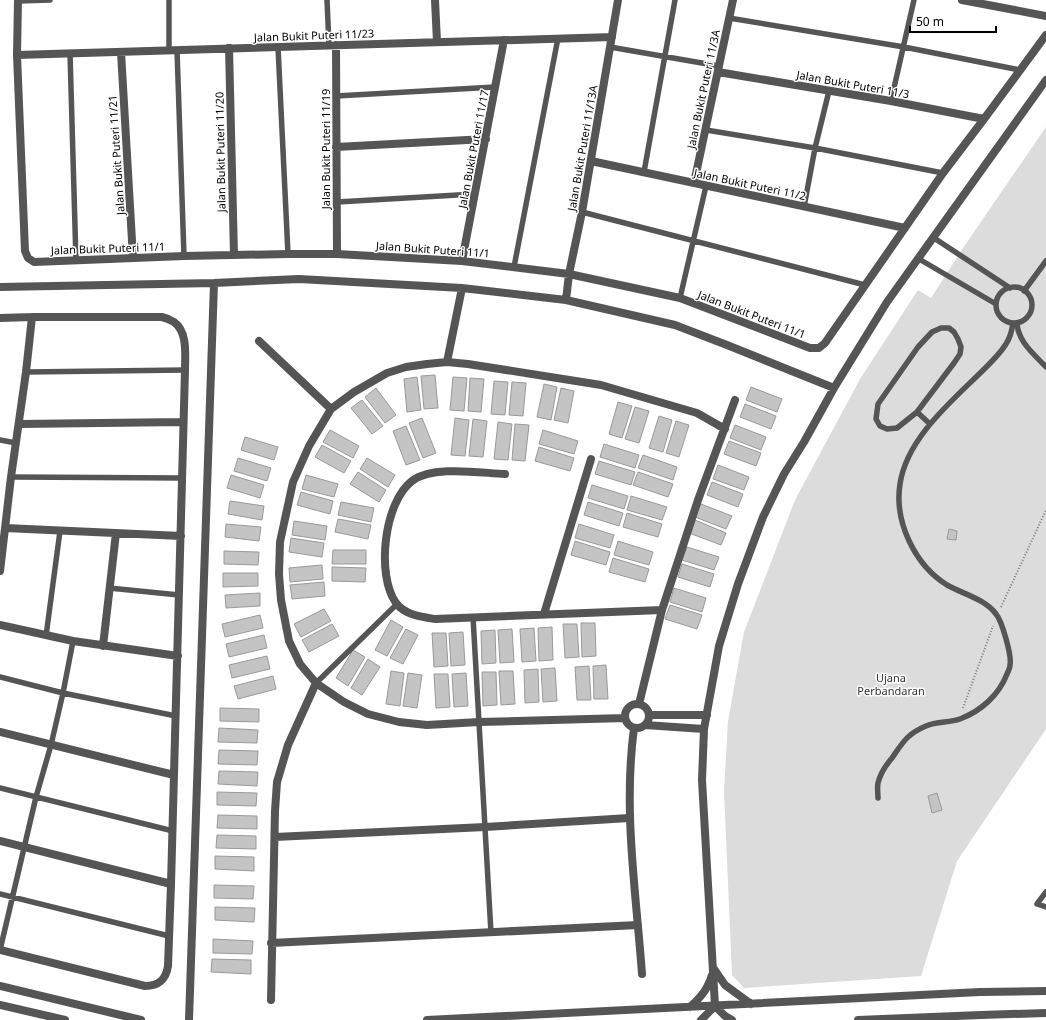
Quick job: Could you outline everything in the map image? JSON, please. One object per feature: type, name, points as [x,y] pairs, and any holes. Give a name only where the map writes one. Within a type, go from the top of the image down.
[{"type":"street","points":[[435,0],[437,42]]},
{"type":"street","name":"Jalan Bukit Puteri 11/13A","points":[[566,300],[569,274],[582,212],[618,0]]},
{"type":"street","name":"Jalan Bukit Puteri 11/3A","points":[[694,183],[733,0]]},
{"type":"street","points":[[962,0],[1046,16]]},
{"type":"street","points":[[17,55],[18,1]]},
{"type":"street","points":[[865,285],[942,173],[1046,35]]},
{"type":"street","name":"Jalan Bukit Puteri 11/23","points":[[17,55],[612,36]]},
{"type":"street","name":"Jalan Bukit Puteri 11/17","points":[[462,261],[504,40]]},
{"type":"street","name":"Jalan Bukit Puteri 11/19","points":[[332,45],[336,96],[337,254]]},
{"type":"street","name":"Jalan Bukit Puteri 11/20","points":[[228,48],[234,256]]},
{"type":"street","name":"Jalan Bukit Puteri 11/21","points":[[121,52],[133,258]]},
{"type":"street","name":"Jalan Bukit Puteri 11/1","points":[[17,55],[25,251],[28,258],[34,262],[184,256],[288,254],[337,254],[462,261],[569,274],[680,298],[810,348],[819,348],[825,344],[865,285]]},
{"type":"street","name":"Jalan Bukit Puteri 11/3","points":[[719,69],[829,91],[984,119]]},
{"type":"street","points":[[732,1020],[725,1016],[715,1006],[702,780],[704,729],[720,646],[738,584],[760,525],[784,474],[804,442],[834,388],[887,302],[1046,80]]},
{"type":"street","points":[[336,147],[486,139]]},
{"type":"street","name":"Jalan Bukit Puteri 11/2","points":[[591,161],[905,228]]},
{"type":"street","points":[[0,287],[214,283],[299,279],[462,288],[566,300],[675,325],[834,388]]},
{"type":"street","points":[[189,1020],[214,283]]},
{"type":"street","points":[[447,362],[462,288]]},
{"type":"street","points":[[0,571],[32,317]]},
{"type":"street","points":[[0,318],[162,317],[175,322],[181,331],[184,340],[185,370],[173,831],[168,966],[166,976],[158,983],[150,986],[0,950]]},
{"type":"street","points":[[259,341],[331,409]]},
{"type":"street","points":[[625,718],[427,725],[399,722],[368,714],[344,702],[316,683],[300,664],[289,641],[281,600],[279,574],[280,542],[293,482],[309,446],[331,409],[354,392],[387,373],[413,366],[447,362],[468,364],[601,385],[697,413],[725,429]]},
{"type":"street","points":[[639,704],[662,610],[698,500],[735,400]]},
{"type":"street","points":[[19,424],[183,422]]},
{"type":"street","points":[[544,614],[591,459]]},
{"type":"street","points":[[505,474],[449,470],[430,473],[413,480],[402,492],[394,507],[388,529],[385,553],[388,584],[397,604],[412,615],[435,619],[662,610]]},
{"type":"street","points":[[5,528],[181,536]]},
{"type":"street","points":[[103,646],[116,533]]},
{"type":"street","points":[[0,625],[72,641],[178,656]]},
{"type":"street","points":[[270,1000],[278,782],[288,745],[316,683]]},
{"type":"street","points":[[645,725],[649,718],[646,708],[639,704],[628,707],[625,718],[628,724],[634,728],[645,725],[704,729]]},
{"type":"street","points":[[649,714],[707,715]]},
{"type":"street","points":[[634,728],[631,753],[629,818],[642,974]]},
{"type":"street","points":[[0,732],[174,775]]},
{"type":"street","points":[[275,838],[629,818]]},
{"type":"street","points":[[0,841],[171,884]]},
{"type":"street","points":[[271,943],[638,925]]},
{"type":"street","points":[[714,968],[725,985],[751,1004]]},
{"type":"street","points":[[690,1007],[708,988],[714,968]]},
{"type":"street","points":[[0,986],[141,1020]]},
{"type":"street","points":[[427,1020],[980,992],[1046,991]]},
{"type":"street","points":[[0,1005],[65,1020]]},
{"type":"street","points":[[701,1020],[715,1006]]},
{"type":"street","points":[[858,1020],[981,1014],[1046,1014]]},
{"type":"lane","points":[[18,1],[50,0]]},
{"type":"lane","points":[[168,0],[173,50],[184,256]]},
{"type":"lane","points":[[327,0],[332,45]]},
{"type":"lane","points":[[644,172],[675,0]]},
{"type":"lane","points":[[891,102],[914,0]]},
{"type":"lane","points":[[730,18],[904,47],[1020,70]]},
{"type":"lane","points":[[514,267],[558,38]]},
{"type":"lane","points":[[278,47],[288,254]]},
{"type":"lane","points":[[610,47],[719,69]]},
{"type":"lane","points":[[70,53],[76,261]]},
{"type":"lane","points":[[336,96],[495,87]]},
{"type":"lane","points":[[804,207],[829,91]]},
{"type":"lane","points":[[706,130],[816,148],[942,173]]},
{"type":"lane","points":[[680,298],[706,186]]},
{"type":"lane","points":[[337,202],[475,194]]},
{"type":"lane","points":[[582,212],[865,285]]},
{"type":"lane","points":[[934,238],[1010,288]]},
{"type":"lane","points":[[919,259],[996,304]]},
{"type":"lane","points":[[1024,291],[1046,261]]},
{"type":"lane","points":[[1010,288],[1018,288],[1024,291],[1029,296],[1031,303],[1031,309],[1028,316],[1015,323],[1006,322],[1000,318],[997,311],[996,304],[998,297],[1003,291],[1010,288]]},
{"type":"lane","points":[[1015,323],[1026,346],[1046,367]]},
{"type":"lane","points":[[878,798],[878,783],[883,770],[899,745],[907,737],[928,725],[959,719],[979,708],[995,696],[1004,681],[1010,665],[1005,633],[997,614],[986,605],[948,585],[933,574],[910,544],[899,512],[900,483],[908,459],[915,446],[930,424],[992,361],[1006,344],[1015,323]]},
{"type":"lane","points":[[940,328],[949,328],[954,332],[958,339],[961,347],[960,354],[918,412],[897,428],[887,429],[880,426],[876,419],[878,404],[918,347],[932,332],[940,328]]},
{"type":"lane","points":[[26,372],[185,370]]},
{"type":"lane","points":[[918,412],[930,424]]},
{"type":"lane","points":[[0,440],[16,443]]},
{"type":"lane","points":[[11,477],[182,478]]},
{"type":"lane","points":[[46,636],[60,531]]},
{"type":"lane","points":[[109,588],[179,596]]},
{"type":"lane","points":[[316,683],[397,604]]},
{"type":"lane","points":[[473,617],[491,933]]},
{"type":"lane","points":[[0,950],[36,797],[51,745],[63,693],[72,641]]},
{"type":"lane","points":[[0,677],[63,693],[176,716]]},
{"type":"lane","points":[[0,788],[173,831]]},
{"type":"lane","points":[[1046,892],[1037,904],[1046,907]]},
{"type":"lane","points":[[0,894],[169,936]]},
{"type":"green space","name":"Ujana Perbandaran","points":[[1046,127],[1046,729],[957,861],[921,976],[744,988],[732,975],[724,791],[728,721],[744,632],[795,500],[860,379],[918,290],[931,298],[963,248]]},
{"type":"building","points":[[435,375],[438,408],[424,409],[421,376]]},
{"type":"building","points":[[417,377],[421,410],[407,412],[404,379]]},
{"type":"building","points":[[453,377],[467,378],[464,411],[450,410]]},
{"type":"building","points":[[470,378],[484,379],[481,412],[468,411]]},
{"type":"building","points":[[494,381],[508,382],[505,415],[491,414]]},
{"type":"building","points":[[512,382],[526,383],[523,416],[509,415]]},
{"type":"building","points":[[544,384],[557,387],[551,420],[537,417]]},
{"type":"building","points":[[751,387],[782,399],[777,412],[746,400]]},
{"type":"building","points":[[376,388],[396,415],[385,423],[365,397]]},
{"type":"building","points":[[561,388],[574,391],[568,423],[554,420]]},
{"type":"building","points":[[362,400],[383,426],[372,434],[351,408]]},
{"type":"building","points":[[618,402],[632,406],[622,438],[609,434]]},
{"type":"building","points":[[745,404],[776,416],[771,429],[740,417]]},
{"type":"building","points":[[635,407],[649,411],[639,443],[625,439]]},
{"type":"building","points":[[659,416],[672,420],[663,452],[649,448]]},
{"type":"building","points":[[422,418],[436,453],[423,458],[409,423]]},
{"type":"building","points":[[455,418],[469,420],[465,456],[451,455]]},
{"type":"building","points":[[473,419],[487,421],[483,457],[469,456]]},
{"type":"building","points":[[676,421],[689,425],[679,457],[666,453]]},
{"type":"building","points":[[498,422],[512,424],[508,460],[494,459]]},
{"type":"building","points":[[515,424],[529,425],[525,461],[512,460]]},
{"type":"building","points":[[735,425],[766,437],[761,450],[730,438]]},
{"type":"building","points":[[406,426],[420,460],[406,465],[393,431]]},
{"type":"building","points":[[330,430],[359,446],[353,458],[323,442]]},
{"type":"building","points":[[543,430],[578,441],[574,454],[539,444]]},
{"type":"building","points":[[245,437],[278,447],[274,460],[241,450]]},
{"type":"building","points":[[729,441],[761,453],[756,466],[724,454]]},
{"type":"building","points":[[604,444],[639,455],[635,468],[600,457]]},
{"type":"building","points":[[322,445],[351,461],[344,473],[315,457]]},
{"type":"building","points":[[539,447],[574,458],[570,471],[535,461]]},
{"type":"building","points":[[643,455],[677,467],[673,480],[638,468]]},
{"type":"building","points":[[238,458],[271,468],[267,481],[234,471]]},
{"type":"building","points":[[367,458],[395,475],[388,487],[360,469]]},
{"type":"building","points":[[599,461],[635,472],[631,485],[595,474]]},
{"type":"building","points":[[718,465],[749,477],[744,490],[713,479]]},
{"type":"building","points":[[358,472],[386,490],[379,502],[350,484]]},
{"type":"building","points":[[638,472],[673,484],[668,497],[633,485]]},
{"type":"building","points":[[231,475],[264,485],[260,498],[227,488]]},
{"type":"building","points":[[306,475],[338,484],[334,497],[302,489]]},
{"type":"building","points":[[712,482],[743,494],[738,507],[707,495]]},
{"type":"building","points":[[592,485],[628,496],[624,509],[588,498]]},
{"type":"building","points":[[301,492],[333,501],[330,514],[297,505]]},
{"type":"building","points":[[631,496],[667,507],[662,520],[627,510]]},
{"type":"building","points":[[230,501],[264,506],[262,520],[228,514]]},
{"type":"building","points":[[341,502],[374,508],[371,522],[338,515]]},
{"type":"building","points":[[588,502],[623,513],[619,526],[584,515]]},
{"type":"building","points":[[701,504],[732,516],[726,529],[695,517]]},
{"type":"building","points":[[627,513],[662,524],[658,537],[623,527]]},
{"type":"building","points":[[338,519],[371,525],[368,539],[335,532]]},
{"type":"building","points":[[695,520],[726,533],[721,545],[689,533]]},
{"type":"building","points":[[294,521],[327,526],[325,540],[292,535]]},
{"type":"building","points":[[226,524],[261,527],[259,541],[225,537]]},
{"type":"building","points":[[579,524],[614,535],[610,548],[575,538]]},
{"type":"building","points":[[949,529],[957,531],[956,540],[947,539]]},
{"type":"building","points":[[291,538],[324,543],[322,557],[289,552]]},
{"type":"building","points":[[575,541],[610,552],[606,565],[571,555]]},
{"type":"building","points":[[618,541],[653,552],[649,565],[614,555]]},
{"type":"building","points":[[687,547],[719,557],[714,570],[682,560]]},
{"type":"building","points":[[333,550],[366,550],[366,564],[332,564]]},
{"type":"building","points":[[224,551],[259,552],[258,565],[224,564]]},
{"type":"building","points":[[613,558],[649,569],[645,582],[609,572]]},
{"type":"building","points":[[682,564],[714,574],[710,587],[678,577]]},
{"type":"building","points":[[322,565],[323,579],[290,582],[289,568]]},
{"type":"building","points":[[332,567],[366,568],[365,582],[332,581]]},
{"type":"building","points":[[223,573],[258,573],[258,586],[223,587]]},
{"type":"building","points":[[324,582],[325,596],[292,599],[290,585]]},
{"type":"building","points":[[674,588],[706,598],[702,612],[670,602]]},
{"type":"building","points":[[260,593],[260,606],[226,608],[225,595]]},
{"type":"building","points":[[670,605],[702,615],[697,629],[665,619]]},
{"type":"building","points":[[324,609],[331,621],[301,637],[294,624]]},
{"type":"building","points":[[260,615],[263,628],[225,637],[222,624]]},
{"type":"building","points":[[391,620],[403,627],[387,656],[375,650]]},
{"type":"building","points":[[581,623],[595,623],[596,656],[582,657]]},
{"type":"building","points":[[332,624],[339,636],[309,652],[302,640]]},
{"type":"building","points":[[563,624],[577,624],[579,657],[565,658]]},
{"type":"building","points":[[552,627],[553,660],[539,661],[538,628]]},
{"type":"building","points":[[534,628],[536,661],[522,662],[520,629]]},
{"type":"building","points":[[406,629],[418,635],[403,664],[390,658]]},
{"type":"building","points":[[512,629],[514,662],[500,663],[498,630]]},
{"type":"building","points":[[495,630],[496,663],[482,664],[481,631]]},
{"type":"building","points":[[463,632],[465,665],[451,666],[449,633]]},
{"type":"building","points":[[432,633],[446,633],[448,666],[434,667]]},
{"type":"building","points":[[264,635],[267,648],[229,657],[226,644]]},
{"type":"building","points":[[353,650],[365,657],[348,686],[336,678]]},
{"type":"building","points":[[267,656],[270,669],[232,678],[229,665]]},
{"type":"building","points":[[368,659],[380,667],[362,695],[351,688]]},
{"type":"building","points":[[606,665],[608,699],[594,699],[593,666]]},
{"type":"building","points":[[589,666],[591,700],[577,700],[575,667]]},
{"type":"building","points":[[555,668],[557,701],[543,702],[541,669]]},
{"type":"building","points":[[538,669],[539,702],[525,703],[524,670]]},
{"type":"building","points":[[391,671],[404,673],[400,706],[386,704]]},
{"type":"building","points":[[499,671],[513,671],[515,704],[501,705]]},
{"type":"building","points":[[482,672],[496,672],[497,705],[483,706]]},
{"type":"building","points":[[408,673],[422,675],[417,708],[403,706]]},
{"type":"building","points":[[466,673],[468,706],[454,707],[452,674]]},
{"type":"building","points":[[434,674],[448,674],[450,707],[436,708]]},
{"type":"building","points":[[273,676],[276,689],[238,699],[234,686]]},
{"type":"building","points":[[220,708],[259,709],[259,722],[220,721]]},
{"type":"building","points":[[219,728],[258,730],[257,743],[218,742]]},
{"type":"building","points":[[219,750],[258,751],[257,765],[218,764]]},
{"type":"building","points":[[219,771],[258,772],[257,786],[218,784]]},
{"type":"building","points":[[217,792],[257,793],[256,806],[217,805]]},
{"type":"building","points":[[937,793],[942,810],[932,813],[928,796]]},
{"type":"building","points":[[218,815],[257,816],[257,829],[217,828]]},
{"type":"building","points":[[217,835],[256,836],[256,849],[216,848]]},
{"type":"building","points":[[215,856],[254,857],[254,871],[215,869]]},
{"type":"building","points":[[214,885],[254,886],[253,899],[214,898]]},
{"type":"building","points":[[215,907],[255,908],[254,922],[215,920]]},
{"type":"building","points":[[213,939],[253,941],[252,954],[213,953]]},
{"type":"building","points":[[212,959],[251,960],[251,974],[211,972]]}]
